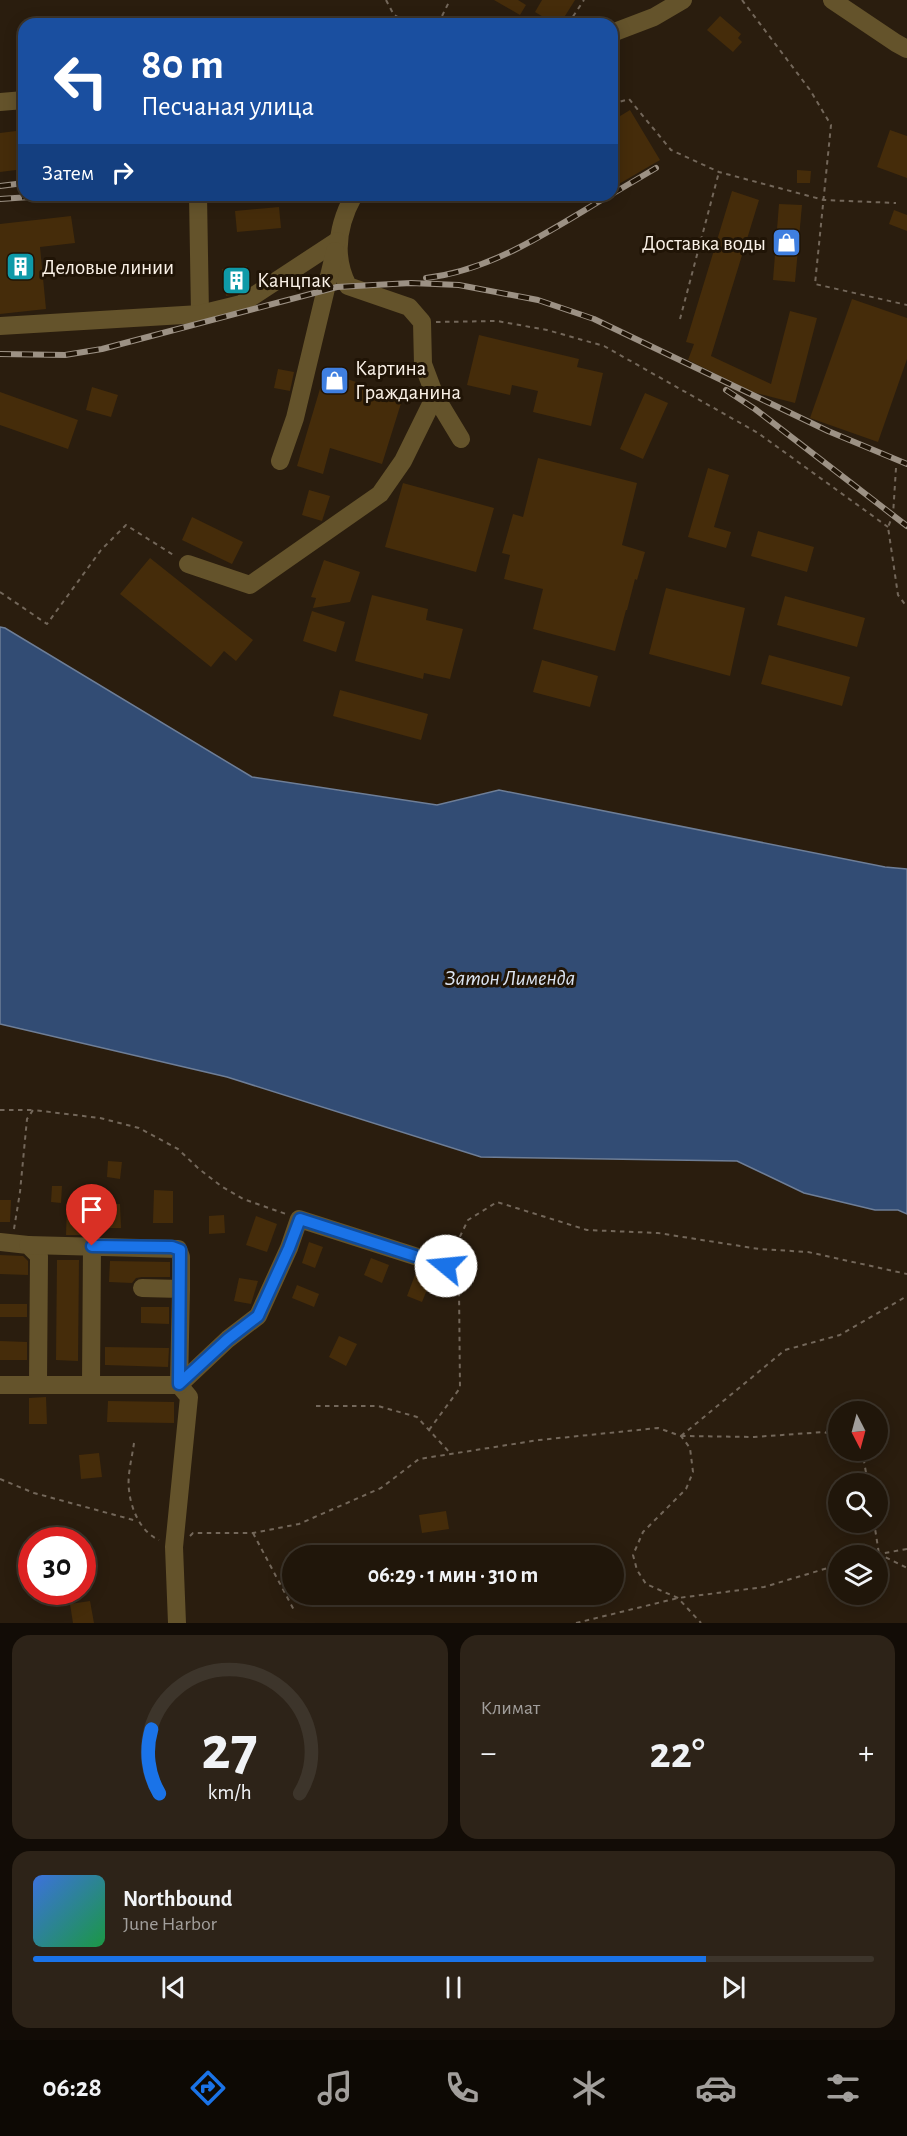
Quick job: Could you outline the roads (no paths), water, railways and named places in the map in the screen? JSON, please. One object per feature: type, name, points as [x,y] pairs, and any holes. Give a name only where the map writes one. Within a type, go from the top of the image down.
[{"type":"street","points":[[618,31],[654,17],[683,0]]},
{"type":"street","points":[[832,0],[907,49]]},
{"type":"street","points":[[0,102],[18,100]]},
{"type":"street","points":[[198,201],[200,314]]},
{"type":"street","points":[[279,461],[295,418],[337,241],[351,201]]},
{"type":"street","points":[[0,326],[200,314],[241,304],[337,241]]},
{"type":"street","points":[[337,241],[340,267],[348,286],[409,308],[422,322],[423,364],[435,396],[461,439]]},
{"type":"street","points":[[188,564],[250,585],[380,494],[403,461],[435,396]]},
{"type":"street","points":[[0,1384],[179,1384],[228,1339],[258,1316],[300,1219],[446,1266]]},
{"type":"street","points":[[38,1383],[20,1246],[178,1249],[181,1257],[179,1384],[189,1397],[174,1547],[177,1623]]},
{"type":"street","points":[[91,1384],[92,1246]]},
{"type":"street","points":[[142,1288],[181,1289]]},
{"type":"water","name":"Затон Лименда","points":[[0,627],[252,777],[437,805],[499,790],[885,867],[907,869],[907,1214],[898,1210],[875,1210],[804,1193],[737,1161],[481,1157],[227,1077],[0,1024]]},
{"type":"railway","points":[[618,190],[656,168]]},
{"type":"railway","points":[[0,186],[18,184]]},
{"type":"railway","points":[[0,199],[18,198]]},
{"type":"railway","points":[[426,278],[451,274],[499,257],[600,201]]},
{"type":"railway","points":[[0,354],[65,355],[102,349],[337,287],[411,283],[459,285],[538,300],[594,319],[828,431],[907,464]]},
{"type":"railway","points":[[726,390],[755,409],[907,526]]},
{"type":"place","name":"Доставка воды","points":[[787,243]]},
{"type":"place","name":"Деловые линии","points":[[21,267]]},
{"type":"place","name":"Канцпак","points":[[236,280]]},
{"type":"place","name":"Картина Гражданина","points":[[334,380]]}]
